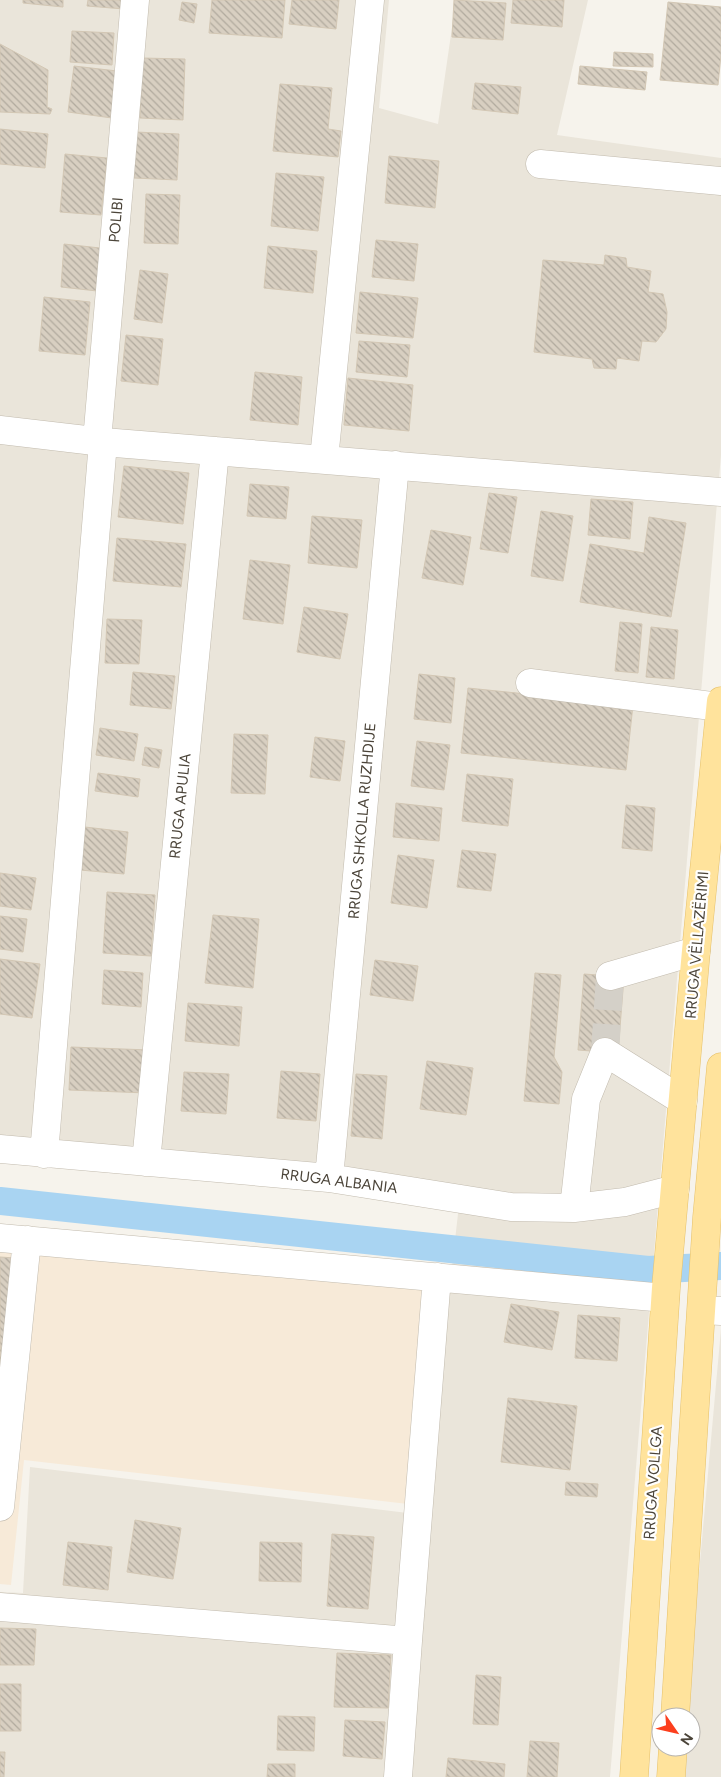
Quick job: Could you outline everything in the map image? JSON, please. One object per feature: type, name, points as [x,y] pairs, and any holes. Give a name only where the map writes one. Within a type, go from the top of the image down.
[{"type":"main road","name":"RRUGA VËLLAZËRIMI","points":[[674,1200],[721,701]]},
{"type":"main road","points":[[676,1707],[709,1307],[712,1205],[721,1067]]},
{"type":"main road","name":"RRUGA VOLLGA","points":[[634,1777],[666,1293],[674,1200]]},
{"type":"main road","points":[[671,1777],[672,1757]]},
{"type":"street","name":"POLIBI","points":[[44,1154],[135,0]]},
{"type":"street","points":[[324,459],[370,0]]},
{"type":"street","points":[[540,164],[721,181]]},
{"type":"street","points":[[0,430],[215,451],[721,492]]},
{"type":"street","name":"RRUGA APULIA","points":[[146,1162],[215,451]]},
{"type":"street","name":"RRUGA SHKOLLA RUZHDIJE","points":[[329,1178],[395,465]]},
{"type":"street","points":[[530,684],[720,707]]},
{"type":"street","points":[[610,976],[696,951]]},
{"type":"street","points":[[574,1208],[586,1099],[604,1052],[683,1101]]},
{"type":"street","name":"RRUGA ALBANIA","points":[[0,1149],[329,1178],[511,1207],[574,1208],[625,1202],[674,1200]]},
{"type":"street","points":[[0,1238],[438,1277],[666,1293]]},
{"type":"street","points":[[0,1507],[27,1240]]},
{"type":"street","points":[[398,1777],[438,1277]]},
{"type":"street","points":[[0,1607],[408,1641]]},
{"type":"shaded area","points":[[0,0],[389,0],[379,108],[438,124],[456,0],[588,0],[557,135],[721,158],[721,455],[610,1777],[0,1777],[0,1592],[23,1593],[30,1467],[424,1515],[460,1196],[0,1151]]},
{"type":"shaded area","points":[[0,1237],[427,1284],[408,1504],[24,1460],[11,1585],[0,1584]]},
{"type":"shaded area","points":[[721,1329],[721,1777],[680,1777],[682,1757],[701,1757],[701,1707],[687,1707]]},
{"type":"building","points":[[23,0],[63,0],[63,7],[23,3]]},
{"type":"building","points":[[88,0],[124,0],[124,9],[87,6]]},
{"type":"building","points":[[212,0],[285,0],[282,38],[209,33]]},
{"type":"building","points":[[292,0],[339,0],[336,29],[289,24]]},
{"type":"building","points":[[454,0],[506,3],[503,40],[452,37]]},
{"type":"building","points":[[513,0],[564,0],[562,27],[511,23]]},
{"type":"building","points":[[182,2],[197,4],[194,23],[179,20]]},
{"type":"building","points":[[668,2],[721,7],[721,55],[718,85],[660,80]]},
{"type":"building","points":[[72,31],[114,33],[112,65],[70,62]]},
{"type":"building","points":[[0,44],[48,70],[47,107],[52,109],[50,114],[0,112]]},
{"type":"building","points":[[614,52],[653,54],[653,67],[613,66]]},
{"type":"building","points":[[142,58],[185,59],[183,120],[140,118]]},
{"type":"building","points":[[74,66],[117,71],[112,118],[68,112]]},
{"type":"building","points":[[580,66],[647,72],[645,90],[578,84]]},
{"type":"building","points":[[475,83],[521,87],[518,114],[472,109]]},
{"type":"building","points":[[280,84],[332,88],[328,129],[341,131],[338,157],[273,151]]},
{"type":"building","points":[[0,129],[48,134],[45,168],[0,164]]},
{"type":"building","points":[[136,132],[179,134],[177,180],[134,178]]},
{"type":"building","points":[[65,154],[107,158],[101,215],[60,212]]},
{"type":"building","points":[[389,156],[439,161],[435,208],[385,203]]},
{"type":"building","points":[[276,173],[324,177],[318,231],[271,226]]},
{"type":"building","points":[[146,194],[180,195],[178,244],[144,243]]},
{"type":"building","points":[[376,240],[418,244],[414,281],[372,277]]},
{"type":"building","points":[[64,244],[100,248],[97,291],[61,287]]},
{"type":"building","points":[[268,246],[317,251],[313,293],[264,288]]},
{"type":"building","points":[[605,255],[626,258],[627,267],[651,271],[648,292],[663,294],[667,312],[666,329],[656,342],[642,341],[639,361],[617,358],[616,369],[594,368],[592,359],[534,352],[543,260],[604,265]]},
{"type":"building","points":[[140,270],[168,274],[162,323],[134,319]]},
{"type":"building","points":[[360,292],[418,298],[413,338],[356,333]]},
{"type":"building","points":[[44,297],[90,302],[85,355],[39,351]]},
{"type":"building","points":[[126,335],[163,339],[158,385],[121,381]]},
{"type":"building","points":[[359,341],[410,345],[407,377],[356,372]]},
{"type":"building","points":[[255,372],[302,377],[298,425],[250,420]]},
{"type":"building","points":[[348,378],[413,385],[409,431],[344,425]]},
{"type":"building","points":[[124,466],[189,473],[183,524],[118,517]]},
{"type":"building","points":[[250,484],[289,487],[286,519],[247,516]]},
{"type":"building","points":[[489,493],[517,497],[508,553],[480,549]]},
{"type":"building","points":[[591,499],[633,502],[630,539],[588,535]]},
{"type":"building","points":[[541,511],[573,516],[563,581],[531,576]]},
{"type":"building","points":[[312,516],[362,520],[357,568],[308,563]]},
{"type":"building","points":[[649,517],[686,523],[671,617],[580,602],[590,544],[644,553]]},
{"type":"building","points":[[431,530],[471,537],[463,585],[422,578]]},
{"type":"building","points":[[117,538],[186,544],[181,587],[113,581]]},
{"type":"building","points":[[250,560],[290,565],[283,624],[243,619]]},
{"type":"building","points":[[304,607],[348,614],[340,659],[297,652]]},
{"type":"building","points":[[107,619],[142,620],[139,664],[105,663]]},
{"type":"building","points":[[620,622],[642,624],[638,673],[615,671]]},
{"type":"building","points":[[651,627],[678,630],[674,679],[646,677]]},
{"type":"building","points":[[133,672],[175,676],[171,709],[130,705]]},
{"type":"building","points":[[419,674],[455,678],[451,723],[414,719]]},
{"type":"building","points":[[468,688],[633,705],[626,770],[461,753]]},
{"type":"building","points":[[100,728],[138,734],[134,761],[96,755]]},
{"type":"building","points":[[234,734],[268,735],[265,794],[231,793]]},
{"type":"building","points":[[315,737],[345,741],[340,781],[310,777]]},
{"type":"building","points":[[417,741],[450,745],[444,790],[411,786]]},
{"type":"building","points":[[145,747],[162,750],[159,768],[142,765]]},
{"type":"building","points":[[98,773],[140,779],[138,797],[95,791]]},
{"type":"building","points":[[467,774],[513,779],[508,826],[462,821]]},
{"type":"building","points":[[396,803],[442,808],[439,841],[393,837]]},
{"type":"building","points":[[626,805],[655,808],[652,851],[622,848]]},
{"type":"building","points":[[85,827],[128,832],[124,874],[80,870]]},
{"type":"building","points":[[462,850],[496,854],[491,891],[457,887]]},
{"type":"building","points":[[398,855],[434,860],[427,908],[391,903]]},
{"type":"building","points":[[0,873],[36,878],[31,910],[0,906]]},
{"type":"building","points":[[107,892],[155,895],[151,956],[103,953]]},
{"type":"building","points":[[213,915],[259,919],[253,988],[205,983]]},
{"type":"building","points":[[0,916],[27,919],[23,952],[0,949]]},
{"type":"building","points":[[0,959],[40,964],[32,1018],[0,1014]]},
{"type":"building","points":[[375,960],[418,966],[413,1001],[370,995]]},
{"type":"building","points":[[104,970],[143,973],[141,1007],[102,1004]]},
{"type":"building","points":[[535,973],[561,975],[554,1057],[562,1072],[559,1104],[524,1101]]},
{"type":"building","points":[[584,974],[624,977],[618,1053],[578,1050]]},
{"type":"building","points":[[188,1003],[242,1007],[239,1046],[185,1041]]},
{"type":"building","points":[[71,1047],[149,1050],[147,1093],[69,1090]]},
{"type":"building","points":[[427,1061],[473,1068],[466,1115],[420,1109]]},
{"type":"building","points":[[281,1071],[320,1074],[316,1121],[277,1118]]},
{"type":"building","points":[[184,1072],[229,1074],[226,1114],[181,1111]]},
{"type":"building","points":[[356,1074],[387,1076],[382,1139],[351,1136]]},
{"type":"building","points":[[0,1257],[15,1258],[0,1423]]},
{"type":"building","points":[[511,1304],[559,1312],[552,1350],[504,1342]]},
{"type":"building","points":[[578,1315],[620,1318],[617,1361],[575,1358]]},
{"type":"building","points":[[508,1398],[577,1406],[570,1470],[501,1462]]},
{"type":"building","points":[[566,1482],[598,1484],[597,1497],[565,1495]]},
{"type":"building","points":[[135,1520],[181,1528],[173,1579],[127,1572]]},
{"type":"building","points":[[332,1534],[374,1537],[368,1609],[327,1606]]},
{"type":"building","points":[[68,1542],[112,1547],[108,1590],[63,1585]]},
{"type":"building","points":[[260,1542],[302,1543],[301,1582],[259,1581]]},
{"type":"building","points":[[0,1628],[36,1629],[34,1665],[0,1665]]},
{"type":"building","points":[[337,1653],[391,1655],[388,1708],[334,1707]]},
{"type":"building","points":[[476,1675],[501,1677],[498,1725],[473,1724]]},
{"type":"building","points":[[0,1684],[21,1684],[21,1731],[0,1731]]},
{"type":"building","points":[[278,1716],[315,1717],[314,1751],[277,1750]]},
{"type":"building","points":[[345,1720],[385,1722],[382,1759],[343,1756]]},
{"type":"building","points":[[530,1741],[559,1743],[557,1777],[527,1777]]},
{"type":"building","points":[[0,1752],[5,1752],[4,1777],[0,1777]]},
{"type":"building","points":[[448,1758],[505,1764],[504,1777],[446,1777]]},
{"type":"building","points":[[268,1764],[295,1764],[295,1777],[267,1777]]},
{"type":"waterway","points":[[0,1201],[648,1270],[721,1266]]},
{"type":"tunnel","points":[[605,1052],[610,976]]}]
